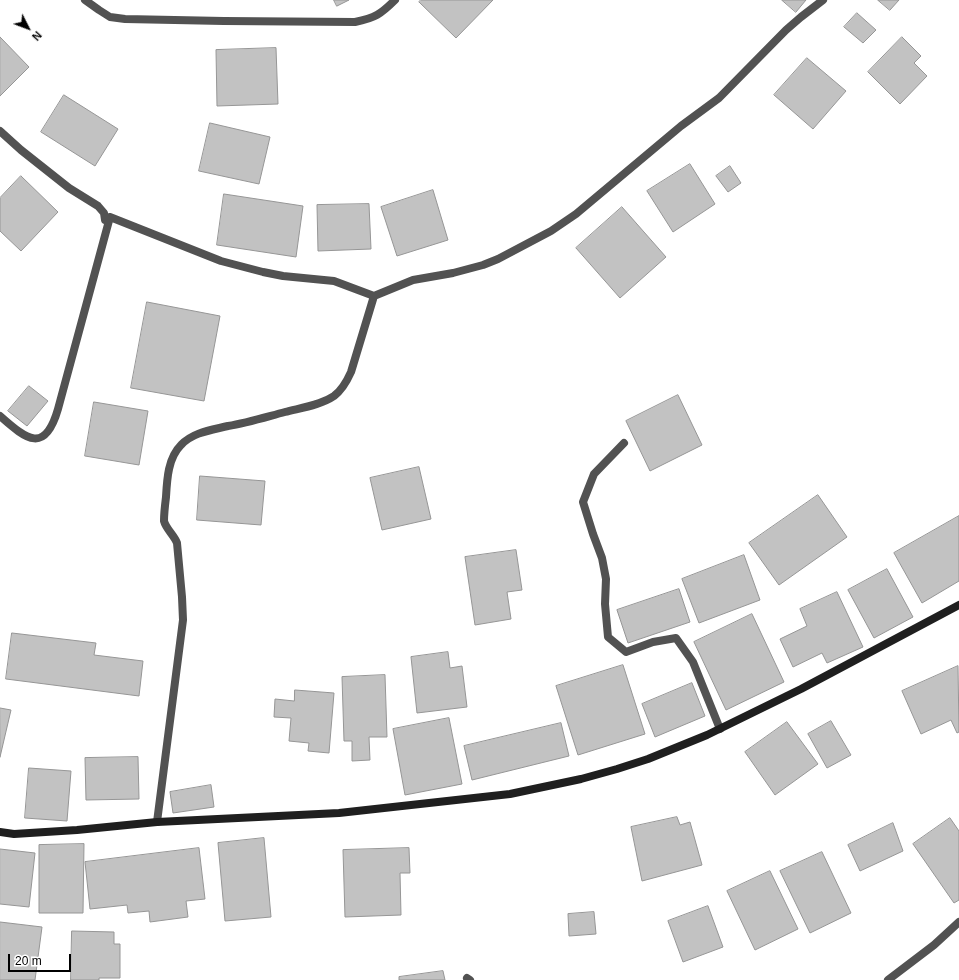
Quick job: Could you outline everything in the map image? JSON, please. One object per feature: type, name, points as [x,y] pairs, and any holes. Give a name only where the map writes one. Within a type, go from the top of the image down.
[{"type":"street","points":[[85,0],[110,16],[125,19],[355,22],[369,19],[380,14],[395,0]]},
{"type":"street","points":[[0,132],[69,188],[98,206],[104,213],[105,220],[110,218],[221,261],[283,276],[334,281],[374,296],[413,280],[453,273],[493,261],[551,231],[576,214],[681,126],[719,98],[786,30],[823,0]]},
{"type":"street","points":[[0,416],[26,437],[35,439],[41,438],[52,426],[55,420],[110,218]]},
{"type":"street","points":[[157,822],[183,620],[182,590],[177,543],[175,538],[165,526],[164,516],[168,476],[173,457],[181,444],[198,434],[311,406],[333,397],[341,390],[351,372],[374,296]]},
{"type":"street","points":[[624,443],[594,474],[583,502],[602,558],[606,579],[605,604],[608,637],[626,652],[653,642],[676,638],[694,662],[720,729]]},
{"type":"street","points":[[0,832],[14,834],[77,830],[157,822],[339,814],[510,794],[581,779],[648,759],[707,735],[801,689],[959,605]]},
{"type":"street","points":[[888,980],[934,945],[959,922]]},
{"type":"building","points":[[334,0],[349,0],[337,6]]},
{"type":"building","points":[[421,0],[493,0],[456,38],[419,2]]},
{"type":"building","points":[[782,0],[806,0],[796,12]]},
{"type":"building","points":[[878,0],[899,0],[890,10]]},
{"type":"building","points":[[857,13],[876,30],[863,43],[844,27]]},
{"type":"building","points":[[0,37],[29,67],[0,96]]},
{"type":"building","points":[[902,37],[921,56],[914,63],[927,76],[900,104],[868,72]]},
{"type":"building","points":[[276,48],[278,104],[217,106],[216,50]]},
{"type":"building","points":[[807,58],[846,91],[813,129],[774,95]]},
{"type":"building","points":[[64,95],[118,129],[95,166],[41,132]]},
{"type":"building","points":[[210,123],[270,137],[259,184],[199,171]]},
{"type":"building","points":[[690,164],[715,204],[673,232],[647,191]]},
{"type":"building","points":[[730,166],[741,183],[728,192],[716,176]]},
{"type":"building","points":[[21,176],[58,212],[21,251],[0,231],[0,198]]},
{"type":"building","points":[[433,190],[448,240],[397,256],[381,207]]},
{"type":"building","points":[[224,194],[303,206],[296,257],[217,245]]},
{"type":"building","points":[[369,204],[371,249],[318,251],[317,205]]},
{"type":"building","points":[[622,207],[666,257],[620,298],[576,248]]},
{"type":"building","points":[[147,302],[220,316],[204,401],[131,388]]},
{"type":"building","points":[[29,386],[48,401],[27,426],[8,411]]},
{"type":"building","points":[[678,395],[702,445],[650,471],[626,421]]},
{"type":"building","points":[[94,402],[148,411],[139,465],[85,456]]},
{"type":"building","points":[[419,467],[431,519],[382,530],[370,478]]},
{"type":"building","points":[[200,476],[265,481],[261,525],[197,520]]},
{"type":"building","points":[[818,495],[847,537],[779,585],[749,543]]},
{"type":"building","points":[[959,516],[959,581],[922,603],[894,553]]},
{"type":"building","points":[[516,550],[522,590],[507,592],[511,619],[475,625],[465,557]]},
{"type":"building","points":[[744,555],[760,600],[699,623],[682,579]]},
{"type":"building","points":[[887,569],[913,617],[874,638],[848,590]]},
{"type":"building","points":[[679,589],[690,622],[628,643],[617,610]]},
{"type":"building","points":[[837,592],[863,647],[827,663],[822,653],[793,667],[780,639],[807,626],[800,609]]},
{"type":"building","points":[[752,614],[784,682],[726,710],[694,642]]},
{"type":"building","points":[[12,633],[96,643],[94,655],[143,661],[139,696],[6,679]]},
{"type":"building","points":[[448,652],[450,668],[462,666],[467,707],[417,713],[411,657]]},
{"type":"building","points":[[623,665],[645,734],[578,755],[556,686]]},
{"type":"building","points":[[958,666],[959,732],[957,733],[951,720],[921,734],[902,691]]},
{"type":"building","points":[[385,675],[387,737],[369,737],[370,760],[352,761],[352,741],[344,741],[342,677]]},
{"type":"building","points":[[692,683],[705,716],[655,737],[642,704]]},
{"type":"building","points":[[295,690],[334,693],[329,753],[308,751],[309,743],[289,741],[291,718],[274,717],[275,699],[294,701]]},
{"type":"building","points":[[0,708],[11,710],[0,757]]},
{"type":"building","points":[[449,718],[462,784],[405,795],[393,729]]},
{"type":"building","points":[[831,721],[851,755],[827,768],[808,734]]},
{"type":"building","points":[[787,722],[818,764],[775,795],[745,752]]},
{"type":"building","points":[[561,723],[569,756],[472,780],[464,746]]},
{"type":"building","points":[[138,757],[139,799],[86,800],[85,758]]},
{"type":"building","points":[[29,768],[71,771],[67,821],[25,818]]},
{"type":"building","points":[[211,785],[214,807],[173,813],[170,792]]},
{"type":"building","points":[[677,817],[680,825],[690,822],[702,865],[642,881],[631,827]]},
{"type":"building","points":[[950,818],[959,831],[959,900],[954,903],[913,844]]},
{"type":"building","points":[[893,823],[903,851],[860,871],[848,845]]},
{"type":"building","points":[[264,838],[271,917],[225,921],[218,843]]},
{"type":"building","points":[[84,844],[83,913],[39,913],[39,845]]},
{"type":"building","points":[[199,848],[205,899],[186,901],[188,917],[150,922],[149,911],[128,913],[127,905],[90,909],[85,862]]},
{"type":"building","points":[[409,848],[410,873],[400,873],[401,915],[345,917],[343,850]]},
{"type":"building","points":[[0,849],[35,853],[29,907],[0,904]]},
{"type":"building","points":[[822,852],[851,913],[810,933],[780,871]]},
{"type":"building","points":[[770,871],[798,929],[755,950],[727,891]]},
{"type":"building","points":[[708,906],[723,947],[683,962],[668,921]]},
{"type":"building","points":[[594,912],[596,934],[569,936],[568,914]]},
{"type":"building","points":[[0,922],[42,927],[35,980],[0,980]]},
{"type":"building","points":[[72,931],[114,932],[114,944],[120,944],[120,978],[71,980]]},
{"type":"building","points":[[443,971],[445,980],[399,980],[399,977]]}]
